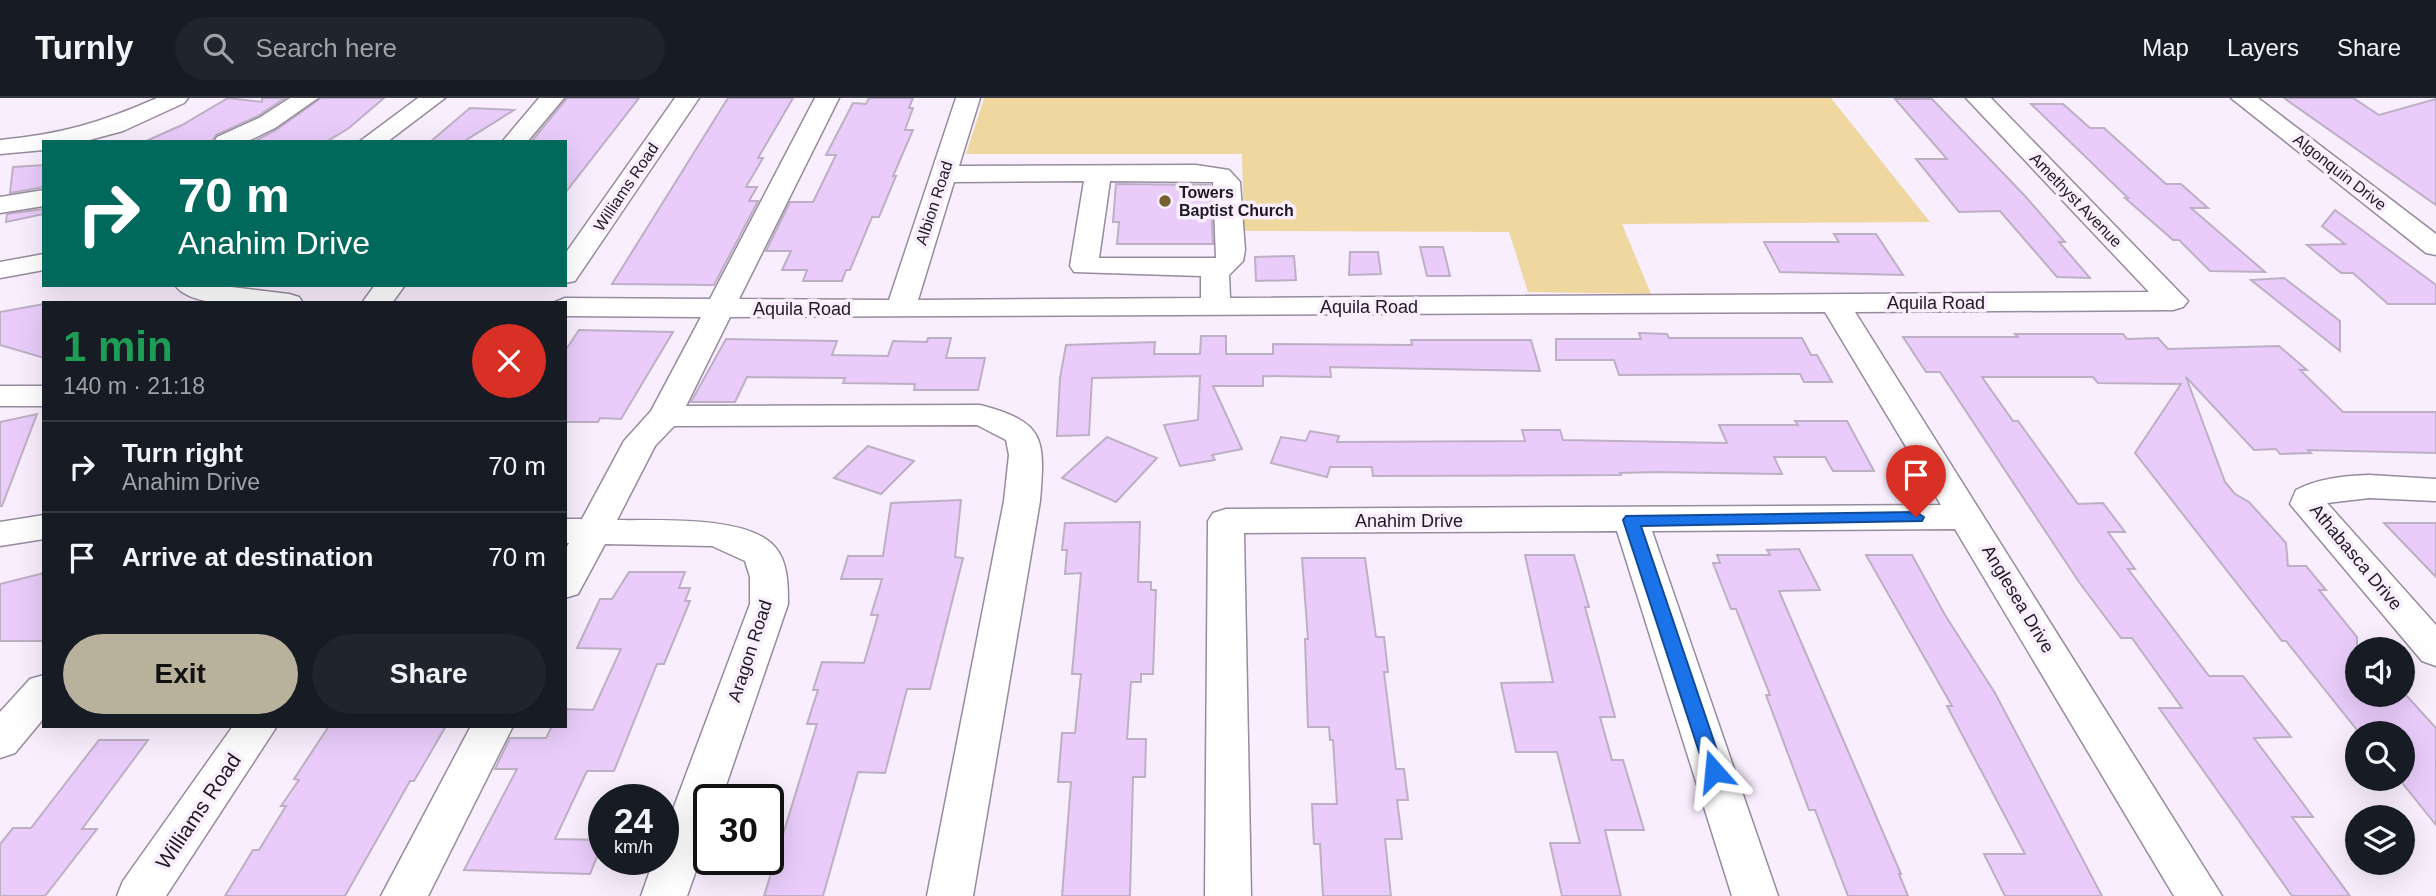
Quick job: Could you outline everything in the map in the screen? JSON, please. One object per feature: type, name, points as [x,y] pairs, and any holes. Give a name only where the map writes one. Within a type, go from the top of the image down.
[{"type":"street","points":[[72,140],[91,138],[176,98]]},
{"type":"street","points":[[230,140],[267,123],[306,98]]},
{"type":"street","points":[[374,140],[433,98]]},
{"type":"street","points":[[516,140],[551,98]]},
{"type":"street","name":"Williams Road","points":[[567,272],[687,98]]},
{"type":"street","points":[[567,577],[579,531],[641,441],[665,416],[827,98]]},
{"type":"street","name":"Albion Road","points":[[901,309],[968,98]]},
{"type":"street","name":"Amethyst Avenue","points":[[1978,98],[2173,301]]},
{"type":"street","name":"Algonquin Drive","points":[[2243,98],[2436,247]]},
{"type":"street","points":[[0,147],[42,143]]},
{"type":"street","points":[[943,174],[1098,173],[1207,173],[1224,178],[1228,195],[1231,250],[1229,261],[1217,269],[1182,265],[1084,266],[1098,173]]},
{"type":"street","points":[[0,205],[42,198]]},
{"type":"street","points":[[0,270],[42,262]]},
{"type":"street","points":[[1216,308],[1217,269]]},
{"type":"street","points":[[194,287],[218,297],[265,301]]},
{"type":"street","points":[[378,301],[389,287]]},
{"type":"street","name":"Aquila Road","points":[[567,307],[1216,308],[2173,301]]},
{"type":"street","name":"Anglesea Drive","points":[[1835,304],[2199,896]]},
{"type":"street","points":[[0,396],[42,396]]},
{"type":"street","points":[[665,416],[980,415],[1011,423],[1022,434],[1026,453],[1022,501],[950,896]]},
{"type":"street","name":"Athabasca Drive","points":[[2436,490],[2337,488],[2316,491],[2308,498],[2308,504],[2436,651]]},
{"type":"street","name":"Anahim Drive","points":[[1228,896],[1226,521],[1968,517]]},
{"type":"street","points":[[1632,520],[1755,896]]},
{"type":"street","points":[[0,534],[42,527]]},
{"type":"street","name":"Aragon Road","points":[[579,531],[712,534],[740,542],[761,554],[769,577],[769,604],[664,896]]},
{"type":"street","points":[[0,741],[42,692]]},
{"type":"street","name":"Williams Road","points":[[140,896],[255,728]]},
{"type":"street","points":[[404,896],[491,728]]},
{"type":"shaded area","points":[[984,98],[1831,98],[1930,222],[1622,224],[1651,294],[1528,292],[1509,232],[1244,231],[1242,154],[966,154]]},
{"type":"building","points":[[228,98],[262,102],[262,98],[285,98],[258,116],[216,135],[213,140],[148,140],[182,125]]},
{"type":"building","points":[[321,98],[384,98],[349,128],[329,140],[257,140],[276,130]]},
{"type":"building","points":[[567,98],[639,98],[567,190],[567,140],[533,140]]},
{"type":"building","points":[[728,98],[793,98],[758,158],[763,158],[746,187],[757,187],[749,201],[758,201],[714,285],[612,284]]},
{"type":"building","points":[[869,98],[913,98],[909,108],[913,108],[905,130],[913,130],[879,217],[872,217],[850,270],[846,270],[842,281],[803,281],[807,270],[782,270],[791,251],[766,251],[790,202],[813,202],[836,155],[826,155],[853,103],[866,104]]},
{"type":"building","points":[[2284,98],[2353,98],[2379,115],[2436,99],[2436,205]]},
{"type":"building","points":[[1895,99],[1932,99],[2026,197],[2065,242],[2059,242],[2090,278],[2057,277],[2000,211],[1959,212],[1916,159],[1947,159]]},
{"type":"building","points":[[2031,104],[2063,104],[2090,128],[2104,128],[2166,184],[2181,184],[2208,208],[2191,208],[2265,272],[2210,271],[2179,240],[2173,240],[2125,198],[2128,198]]},
{"type":"building","points":[[470,108],[514,110],[466,140],[432,140]]},
{"type":"building","points":[[42,165],[42,187],[10,193],[13,167]]},
{"type":"building","name":"Towers Baptist Church","points":[[1116,184],[1210,185],[1213,244],[1117,244],[1119,222],[1113,222]]},
{"type":"building","points":[[42,209],[42,214],[6,222],[7,214]]},
{"type":"building","points":[[2335,210],[2436,285],[2436,304],[2388,304],[2353,273],[2341,273],[2307,245],[2345,244],[2322,226]]},
{"type":"building","points":[[1834,234],[1876,234],[1903,275],[1780,272],[1764,242],[1839,242]]},
{"type":"building","points":[[1420,247],[1443,247],[1450,276],[1427,276]]},
{"type":"building","points":[[1350,252],[1378,252],[1381,274],[1349,275]]},
{"type":"building","points":[[1294,256],[1296,280],[1256,281],[1255,257]]},
{"type":"building","points":[[2284,278],[2340,321],[2340,351],[2251,280]]},
{"type":"building","points":[[42,304],[42,357],[0,345],[0,312]]},
{"type":"building","points":[[579,330],[673,332],[621,419],[600,418],[598,422],[567,422],[567,348]]},
{"type":"building","points":[[1639,333],[1667,334],[1669,338],[1802,338],[1811,355],[1817,355],[1832,382],[1804,382],[1800,374],[1619,375],[1614,360],[1556,360],[1556,339],[1641,339]]},
{"type":"building","points":[[2015,334],[2123,334],[2127,339],[2158,338],[2168,349],[2279,346],[2307,370],[2300,370],[2343,412],[2436,412],[2436,453],[2308,450],[2311,453],[2280,454],[2276,449],[2254,450],[2186,377],[2225,482],[2235,494],[2249,502],[2286,543],[2288,566],[2306,566],[2326,590],[2319,590],[2357,637],[2345,637],[2345,707],[2415,705],[2436,728],[2436,825],[2409,791],[2415,791],[2415,721],[2350,721],[2286,641],[2282,641],[2135,453],[2181,384],[2098,383],[2093,377],[1982,377],[2013,421],[2018,421],[2078,504],[2103,503],[2125,532],[2108,532],[2135,569],[2128,569],[2209,676],[2243,676],[2291,737],[2254,738],[2313,817],[2292,817],[2350,896],[2292,896],[2159,708],[2182,708],[2132,638],[2121,638],[2079,582],[1940,372],[1926,372],[1903,337],[2018,337]]},
{"type":"building","points":[[1201,336],[1226,336],[1226,354],[1273,354],[1273,344],[1412,345],[1411,340],[1531,340],[1540,371],[1330,367],[1331,377],[1263,376],[1263,386],[1213,386],[1242,449],[1212,455],[1215,460],[1180,466],[1164,425],[1198,420],[1200,376],[1092,378],[1089,435],[1057,436],[1060,378],[1066,345],[1155,342],[1154,354],[1200,354]]},
{"type":"building","points":[[928,338],[951,338],[946,358],[985,358],[978,390],[914,390],[915,384],[843,383],[845,378],[747,377],[735,402],[691,402],[726,339],[837,341],[832,355],[888,356],[893,341],[927,342]]},
{"type":"building","points":[[37,414],[2,506],[0,506],[0,422]]},
{"type":"building","points":[[1795,421],[1847,421],[1874,471],[1833,471],[1825,457],[1774,457],[1782,474],[1656,472],[1620,473],[1621,475],[1373,476],[1372,467],[1330,467],[1327,477],[1271,463],[1281,437],[1306,441],[1310,431],[1339,436],[1337,442],[1525,441],[1522,430],[1560,430],[1563,440],[1727,443],[1719,425],[1798,425]]},
{"type":"building","points":[[1107,437],[1157,458],[1116,502],[1062,478]]},
{"type":"building","points":[[868,446],[914,461],[881,494],[834,478]]},
{"type":"building","points":[[961,500],[955,557],[963,558],[930,689],[907,689],[885,773],[858,772],[823,896],[764,896],[770,875],[784,875],[784,831],[817,724],[807,724],[818,690],[813,690],[822,662],[864,663],[878,615],[871,615],[882,579],[841,579],[848,556],[883,556],[891,503]]},
{"type":"building","points":[[1140,522],[1138,582],[1151,582],[1151,590],[1156,590],[1153,674],[1141,674],[1141,682],[1131,682],[1127,739],[1146,739],[1145,777],[1133,777],[1130,896],[1062,896],[1071,782],[1058,782],[1062,733],[1075,733],[1081,674],[1072,674],[1081,573],[1065,574],[1067,550],[1062,550],[1065,523]]},
{"type":"building","points":[[2384,523],[2436,523],[2436,577]]},
{"type":"building","points":[[1799,549],[1820,590],[1779,591],[1901,874],[1908,896],[1848,896],[1815,810],[1809,810],[1766,695],[1770,695],[1736,609],[1731,609],[1713,563],[1720,563],[1717,555],[1770,555],[1767,550]]},
{"type":"building","points":[[1525,555],[1574,555],[1589,607],[1585,607],[1615,717],[1600,717],[1612,760],[1623,760],[1644,830],[1605,830],[1621,896],[1562,896],[1550,843],[1580,843],[1557,752],[1516,752],[1501,683],[1553,682]]},
{"type":"building","points":[[1866,555],[1912,555],[1945,615],[1995,693],[2102,896],[2005,896],[1984,854],[2025,854],[1947,706],[1952,706]]},
{"type":"building","points":[[1302,558],[1365,558],[1376,637],[1384,637],[1388,672],[1384,672],[1396,769],[1404,769],[1408,800],[1397,800],[1402,839],[1385,839],[1391,896],[1323,896],[1320,844],[1314,844],[1312,804],[1337,804],[1333,740],[1330,740],[1329,727],[1308,727],[1305,639],[1308,639]]},
{"type":"building","points":[[629,572],[685,572],[679,588],[690,588],[685,601],[690,601],[664,664],[657,664],[614,771],[587,771],[555,839],[588,840],[588,874],[464,870],[517,769],[495,769],[510,738],[546,738],[551,728],[567,728],[567,709],[593,710],[621,649],[577,648],[600,599],[612,599]]},
{"type":"building","points":[[42,574],[42,641],[0,641],[0,584]]},
{"type":"building","points":[[328,728],[445,728],[414,781],[410,781],[345,896],[225,896],[253,850],[259,850],[286,806],[281,806],[299,780],[294,779]]},
{"type":"building","points":[[99,740],[148,740],[82,829],[97,829],[45,896],[0,896],[0,844],[13,828],[31,828]]},
{"type":"place","name":"Towers Baptist Church","points":[[1165,201]]},
{"type":"route","points":[[1714,771],[1632,520],[1916,517]]}]
